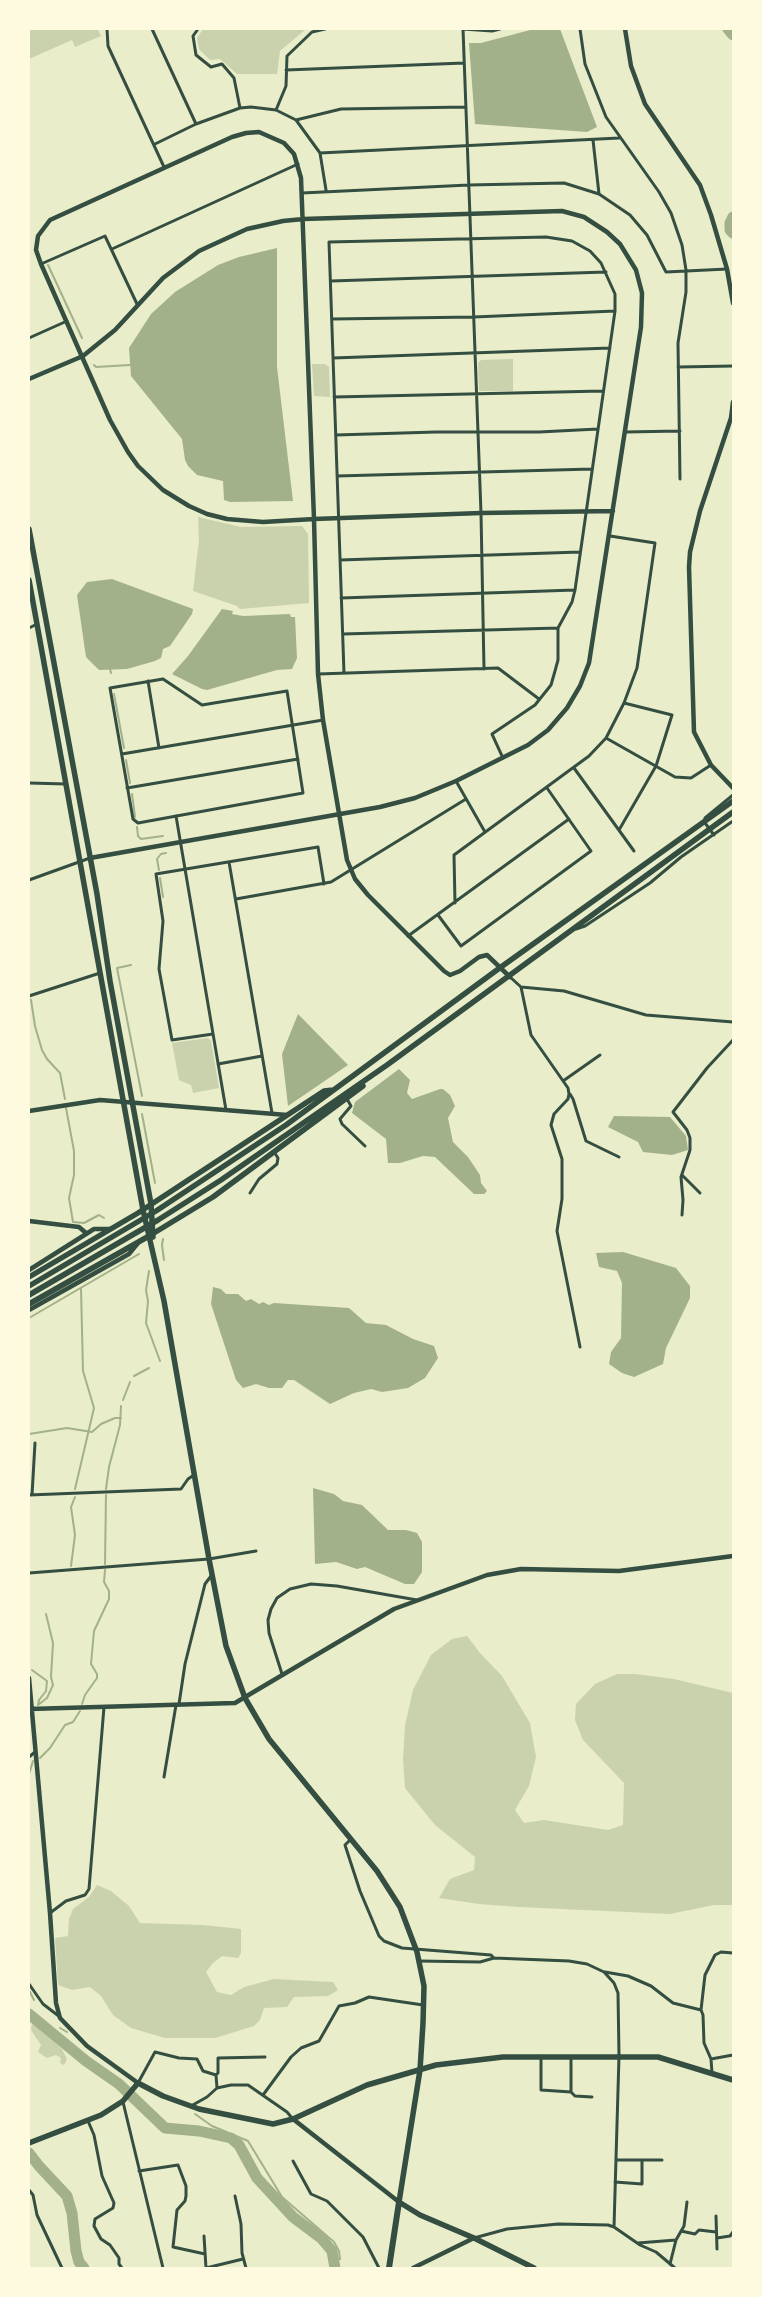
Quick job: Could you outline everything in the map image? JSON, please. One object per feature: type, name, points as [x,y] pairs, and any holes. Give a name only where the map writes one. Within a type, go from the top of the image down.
[{"type":"highway","points":[[389,2266],[399,2202]]},
{"type":"main road","points":[[29,529],[90,858],[110,982],[151,1204],[151,1235]]},
{"type":"main road","points":[[29,580],[143,1210],[151,1235],[226,1646],[245,1698],[276,1748],[352,1838],[377,1871],[400,1907],[411,1932],[424,1986],[424,2005],[420,2070],[399,2202],[420,2214],[534,2268]]},
{"type":"main road","points":[[29,1286],[156,1212],[216,1173],[335,1090],[501,967],[733,801]]},
{"type":"main road","points":[[29,1295],[158,1220],[221,1180],[510,977],[733,812]]},
{"type":"main road","points":[[29,1304],[214,1197],[347,1099],[387,1065]]},
{"type":"main road","points":[[29,1277],[143,1210],[324,1091],[335,1090]]},
{"type":"main road","points":[[31,2143],[88,2121],[124,2100],[137,2085],[190,2106],[267,2124],[292,2119],[358,2088],[436,2065],[503,2057],[658,2057],[733,2080]]},
{"type":"street","points":[[107,29],[108,46],[164,168]]},
{"type":"street","points":[[152,29],[196,124]]},
{"type":"street","points":[[198,29],[193,36],[196,56],[211,67],[222,64],[234,78],[240,108]]},
{"type":"street","points":[[276,110],[286,86],[287,56],[312,32],[325,29]]},
{"type":"street","points":[[484,669],[480,472],[463,29],[492,31],[500,29]]},
{"type":"street","points":[[580,29],[585,64],[590,81],[606,117],[659,192],[671,213],[678,231],[686,270],[686,292],[678,343],[680,479]]},
{"type":"street","points":[[625,29],[631,66],[645,104],[700,185],[712,215],[732,287],[733,302]]},
{"type":"street","points":[[286,70],[464,63]]},
{"type":"street","points":[[154,144],[196,124],[240,108],[251,107],[276,110],[296,120],[320,153],[326,190]]},
{"type":"street","points":[[296,120],[340,110],[466,107]]},
{"type":"street","points":[[613,511],[481,513],[338,518],[314,519],[263,522],[228,519],[208,514],[171,496],[138,466],[110,420],[36,250],[36,243],[43,227],[50,220],[232,137],[254,132],[269,135],[284,143],[298,164],[302,192],[314,519],[318,674],[323,720],[350,870],[368,895],[437,966],[450,975],[460,971],[479,957],[487,955],[521,988],[531,1035],[563,1081],[573,1099],[586,1141],[619,1157]]},
{"type":"street","points":[[320,153],[620,138]]},
{"type":"street","points":[[593,140],[599,194]]},
{"type":"street","points":[[112,249],[298,164]]},
{"type":"street","points":[[302,192],[564,183],[599,194],[630,215],[647,235],[666,272],[727,269]]},
{"type":"street","points":[[29,379],[83,356],[115,330],[137,304],[174,269],[207,247],[247,229],[303,219],[562,211],[584,217],[607,232],[620,244],[636,270],[640,281],[643,305],[626,432],[589,663],[580,686],[567,708],[548,730],[528,745],[504,759],[414,798],[380,808],[90,858],[29,880]]},
{"type":"street","points":[[41,264],[105,236],[137,304]]},
{"type":"street","points":[[344,673],[334,398],[332,281],[329,242],[546,237],[572,241],[590,251],[606,272],[615,294],[615,311],[575,590],[572,602],[558,628],[558,660],[551,685],[540,699],[520,717],[492,734],[504,759]]},
{"type":"street","points":[[332,281],[473,278],[606,272]]},
{"type":"street","points":[[332,318],[474,317],[615,311]]},
{"type":"street","points":[[29,338],[67,321]]},
{"type":"street","points":[[333,358],[610,348]]},
{"type":"street","points":[[678,367],[733,366]]},
{"type":"street","points":[[334,398],[603,390]]},
{"type":"street","points":[[733,402],[731,418],[700,511],[689,560],[689,624],[694,732],[711,765],[733,788]]},
{"type":"street","points":[[336,435],[539,432],[598,429]]},
{"type":"street","points":[[626,432],[680,431]]},
{"type":"street","points":[[337,476],[592,469]]},
{"type":"street","points":[[455,903],[454,855],[574,768],[606,738],[624,703],[637,668],[655,543],[610,536]]},
{"type":"street","points":[[340,560],[580,552]]},
{"type":"street","points":[[341,598],[575,590]]},
{"type":"street","points":[[29,628],[37,624]]},
{"type":"street","points":[[343,634],[558,628]]},
{"type":"street","points":[[318,674],[498,668],[540,699]]},
{"type":"street","points":[[163,678],[202,705],[287,691],[303,793],[138,822],[133,819],[110,688],[148,681],[163,678]]},
{"type":"street","points":[[148,681],[159,748]]},
{"type":"street","points":[[619,830],[656,766],[672,715],[624,703]]},
{"type":"street","points":[[122,754],[323,720]]},
{"type":"street","points":[[606,738],[682,778],[699,774],[711,765]]},
{"type":"street","points":[[128,788],[298,759]]},
{"type":"street","points":[[574,768],[634,851]]},
{"type":"street","points":[[456,781],[485,832]]},
{"type":"street","points":[[29,783],[66,784]]},
{"type":"street","points":[[438,914],[461,946],[591,850],[547,788]]},
{"type":"street","points":[[714,834],[705,823],[705,817],[733,795]]},
{"type":"street","points":[[236,899],[331,882],[466,799]]},
{"type":"street","points":[[176,816],[226,1110]]},
{"type":"street","points":[[408,936],[569,819]]},
{"type":"street","points":[[573,930],[586,926],[650,883],[733,820]]},
{"type":"street","points":[[213,1034],[172,1040],[159,969],[163,921],[156,874],[318,846],[324,884]]},
{"type":"street","points":[[229,862],[272,1114]]},
{"type":"street","points":[[29,996],[100,973]]},
{"type":"street","points":[[521,988],[564,991],[646,1015],[733,1022]]},
{"type":"street","points":[[682,1215],[682,1175],[690,1150],[690,1138],[687,1130],[673,1112],[707,1068],[733,1040]]},
{"type":"street","points":[[563,1081],[600,1055]]},
{"type":"street","points":[[218,1064],[262,1056]]},
{"type":"street","points":[[569,1094],[568,1099],[554,1114],[551,1124],[562,1159],[562,1199],[557,1231],[580,1347]]},
{"type":"street","points":[[347,1099],[351,1106],[340,1119],[342,1124],[365,1146]]},
{"type":"street","points":[[29,1111],[74,1103],[123,1101],[287,1115]]},
{"type":"street","points":[[250,1193],[259,1179],[277,1164],[278,1158],[274,1152]]},
{"type":"street","points":[[682,1175],[700,1194]]},
{"type":"street","points":[[29,1221],[79,1227],[86,1233]]},
{"type":"street","points":[[29,1270],[86,1233],[99,1227],[111,1229]]},
{"type":"street","points":[[29,1310],[129,1254],[138,1242]]},
{"type":"street","points":[[34,1443],[30,1495],[181,1489],[188,1479],[195,1475]]},
{"type":"street","points":[[29,1573],[209,1559],[256,1551]]},
{"type":"street","points":[[30,1709],[235,1703],[394,1609],[504,1570],[619,1571],[733,1556]]},
{"type":"street","points":[[164,1777],[185,1664],[205,1584],[212,1575]]},
{"type":"street","points":[[282,1674],[269,1633],[268,1620],[270,1609],[277,1598],[290,1589],[311,1584],[337,1586],[422,1600]]},
{"type":"street","points":[[29,1678],[30,1709],[36,1751],[56,2003],[60,2018]]},
{"type":"street","points":[[50,1913],[66,1901],[85,1895],[89,1889],[104,1707]]},
{"type":"street","points":[[29,1756],[36,1751]]},
{"type":"street","points":[[352,1838],[345,1845],[360,1891],[379,1936],[395,1946],[436,1952],[490,1955],[494,1958]]},
{"type":"street","points":[[712,2073],[711,2059],[704,2042],[703,2015],[701,2010],[706,1975],[715,1955],[721,1952],[733,1953]]},
{"type":"street","points":[[419,1961],[480,1962],[494,1958],[570,1961],[587,1964],[604,1972],[628,1976],[651,1986],[673,2003],[701,2010]]},
{"type":"street","points":[[604,1972],[614,1983],[618,1993],[619,2056],[614,2228]]},
{"type":"street","points":[[29,1984],[43,2004],[60,2018],[87,2046],[137,2085],[155,2052],[179,2058],[197,2059],[203,2072],[216,2075]]},
{"type":"street","points":[[263,2095],[291,2057],[301,2048],[320,2040],[339,2006],[355,2003],[369,1996],[424,2005]]},
{"type":"street","points":[[711,2059],[733,2055]]},
{"type":"street","points":[[541,2056],[541,2090],[571,2092],[575,2096],[592,2097]]},
{"type":"street","points":[[571,2092],[572,2056]]},
{"type":"street","points":[[216,2088],[218,2058],[265,2057]]},
{"type":"street","points":[[190,2106],[207,2097],[216,2088],[231,2085],[248,2086],[287,2112],[292,2119],[399,2202]]},
{"type":"street","points":[[124,2100],[163,2268]]},
{"type":"street","points":[[88,2121],[94,2135],[102,2176],[114,2203],[113,2208],[107,2213],[94,2219],[94,2226],[101,2239],[110,2245],[119,2258],[119,2264],[122,2268]]},
{"type":"street","points":[[616,2160],[662,2160]]},
{"type":"street","points":[[615,2182],[642,2184],[642,2160]]},
{"type":"street","points":[[293,2161],[311,2194],[327,2201],[363,2237],[379,2268]]},
{"type":"street","points":[[139,2171],[178,2165],[186,2186],[186,2196],[176,2210],[173,2246],[205,2254]]},
{"type":"street","points":[[29,2190],[33,2195],[37,2214],[62,2268]]},
{"type":"street","points":[[235,2196],[241,2224],[246,2268]]},
{"type":"street","points":[[670,2264],[676,2240],[682,2231],[686,2214],[686,2202]]},
{"type":"street","points":[[716,2216],[717,2249]]},
{"type":"street","points":[[413,2268],[474,2238],[507,2228],[558,2224],[608,2225],[656,2252],[674,2268]]},
{"type":"street","points":[[682,2231],[695,2234],[699,2230],[716,2232]]},
{"type":"street","points":[[716,2238],[733,2235]]},
{"type":"street","points":[[204,2236],[206,2268],[244,2259]]},
{"type":"street","points":[[637,2243],[676,2240]]},
{"type":"shaded area","points":[[29,29],[98,29],[101,36],[75,47],[72,40],[29,59]]},
{"type":"shaded area","points":[[203,29],[306,29],[280,51],[277,74],[237,74],[220,59],[210,60],[199,49],[197,38]]},
{"type":"shaded area","points":[[534,29],[560,29],[597,127],[587,132],[475,124],[469,43],[481,43]]},
{"type":"shaded area","points":[[277,248],[277,367],[293,501],[230,502],[224,500],[223,481],[197,475],[188,466],[185,460],[182,439],[131,376],[129,348],[151,314],[175,292],[218,265],[239,257]]},
{"type":"shaded area","points":[[513,359],[513,391],[479,391],[478,363],[481,360]]},
{"type":"shaded area","points":[[312,364],[325,364],[329,367],[330,397],[314,396]]},
{"type":"shaded area","points":[[198,517],[241,527],[302,526],[308,534],[309,603],[240,609],[237,606],[193,591],[199,540]]},
{"type":"shaded area","points":[[112,579],[193,609],[192,614],[170,646],[163,649],[161,658],[127,669],[99,670],[86,657],[77,595],[87,582]]},
{"type":"shaded area","points":[[222,609],[233,611],[232,614],[243,616],[290,614],[291,617],[295,617],[297,658],[292,669],[277,670],[207,690],[172,674],[188,656]]},
{"type":"shaded area","points":[[298,1014],[348,1065],[288,1106],[282,1054]]},
{"type":"shaded area","points":[[208,1038],[211,1041],[219,1088],[193,1093],[191,1085],[179,1080],[172,1043]]},
{"type":"shaded area","points":[[399,1069],[410,1080],[407,1093],[412,1099],[440,1089],[443,1089],[450,1095],[455,1106],[448,1118],[453,1142],[468,1157],[480,1175],[481,1183],[487,1191],[484,1194],[474,1194],[435,1157],[423,1156],[400,1163],[388,1163],[386,1139],[352,1113],[355,1102]]},
{"type":"shaded area","points":[[614,1116],[670,1117],[686,1136],[688,1150],[672,1155],[643,1152],[638,1142],[608,1127]]},
{"type":"shaded area","points":[[623,1252],[676,1268],[690,1286],[690,1298],[666,1348],[663,1364],[634,1377],[622,1373],[609,1364],[611,1352],[621,1338],[622,1283],[617,1271],[599,1267],[596,1253]]},
{"type":"shaded area","points":[[213,1287],[221,1289],[226,1294],[238,1294],[246,1301],[251,1299],[259,1304],[263,1302],[269,1305],[274,1303],[349,1308],[366,1323],[386,1325],[413,1339],[434,1346],[438,1358],[425,1378],[408,1388],[382,1392],[371,1389],[354,1393],[330,1404],[294,1380],[288,1380],[282,1388],[269,1388],[256,1384],[243,1388],[236,1380],[211,1304]]},
{"type":"shaded area","points":[[313,1488],[334,1494],[343,1501],[362,1505],[388,1530],[406,1530],[417,1533],[422,1542],[422,1572],[414,1584],[405,1584],[365,1567],[357,1569],[336,1562],[315,1564]]},
{"type":"shaded area","points":[[467,1636],[502,1676],[530,1723],[536,1757],[529,1786],[515,1810],[524,1823],[544,1820],[608,1830],[623,1825],[624,1783],[583,1740],[575,1720],[576,1704],[595,1684],[617,1674],[635,1674],[674,1679],[733,1693],[733,1905],[714,1905],[670,1914],[519,1907],[439,1898],[450,1879],[474,1870],[475,1857],[435,1825],[405,1788],[403,1759],[405,1725],[413,1690],[431,1655],[452,1639]]},
{"type":"shaded area","points":[[97,1885],[111,1891],[129,1906],[140,1923],[203,1925],[241,1929],[241,1953],[238,1958],[222,1956],[206,1972],[217,1992],[231,1995],[244,1987],[274,1979],[333,1982],[338,1990],[328,1996],[294,1997],[287,2007],[264,2008],[260,2020],[254,2026],[215,2038],[165,2038],[131,2028],[113,2015],[101,1996],[90,1987],[72,1990],[58,1985],[55,1938],[68,1936],[69,1919],[73,1909],[89,1897]]},
{"type":"shaded area","points":[[32,2024],[37,2026],[62,2049],[67,2059],[64,2065],[60,2063],[61,2058],[56,2055],[47,2058],[38,2052],[41,2045],[31,2030]]},
{"type":"waterway","points":[[728,29],[733,35]]},
{"type":"waterway","points":[[733,217],[730,223],[730,230],[733,233]]},
{"type":"waterway","points":[[48,265],[82,338]]},
{"type":"waterway","points":[[94,365],[96,367],[130,365]]},
{"type":"waterway","points":[[110,669],[111,673]]},
{"type":"waterway","points":[[114,694],[124,748]]},
{"type":"waterway","points":[[126,760],[130,783]]},
{"type":"waterway","points":[[132,794],[135,817]]},
{"type":"waterway","points":[[137,827],[138,836],[141,839],[163,836]]},
{"type":"waterway","points":[[159,870],[157,859],[161,854],[166,853]]},
{"type":"waterway","points":[[160,878],[163,897]]},
{"type":"waterway","points":[[131,965],[117,968],[142,1096]]},
{"type":"waterway","points":[[29,999],[31,1000],[35,1026],[42,1050],[47,1059],[60,1073],[65,1099]]},
{"type":"waterway","points":[[66,1108],[74,1151],[74,1175],[69,1198],[73,1222],[84,1223],[99,1215],[104,1218]]},
{"type":"waterway","points":[[142,1114],[155,1183]]},
{"type":"waterway","points":[[163,1239],[164,1260]]},
{"type":"waterway","points":[[29,1318],[139,1254]]},
{"type":"waterway","points":[[149,1271],[146,1290],[148,1301],[146,1323],[160,1361]]},
{"type":"waterway","points":[[75,1489],[94,1408],[83,1371],[81,1289]]},
{"type":"waterway","points":[[134,1376],[149,1368]]},
{"type":"waterway","points":[[123,1400],[130,1382]]},
{"type":"waterway","points":[[106,1489],[109,1467],[120,1425],[121,1406]]},
{"type":"waterway","points":[[29,1434],[67,1428],[92,1432],[101,1424],[115,1418],[121,1418]]},
{"type":"waterway","points":[[105,1564],[106,1495]]},
{"type":"waterway","points":[[71,1566],[75,1535],[71,1507],[75,1497]]},
{"type":"waterway","points":[[82,1704],[85,1695],[97,1678],[97,1674],[91,1664],[94,1631],[109,1599],[109,1591],[104,1582],[105,1570]]},
{"type":"waterway","points":[[38,1705],[47,1698],[53,1685],[51,1677],[53,1643],[46,1614]]},
{"type":"waterway","points":[[32,1670],[47,1681],[46,1691],[39,1700],[38,1705]]},
{"type":"waterway","points":[[40,1758],[50,1748],[65,1725],[73,1722],[80,1711]]},
{"type":"waterway","points":[[29,1774],[33,1761]]},
{"type":"waterway","points":[[29,1990],[34,2000]]},
{"type":"waterway","points":[[29,2014],[86,2061],[119,2084],[165,2128],[199,2131],[231,2138],[239,2145],[257,2178],[293,2217],[321,2238],[332,2251],[335,2268]]},
{"type":"waterway","points":[[60,2028],[67,2032]]},
{"type":"waterway","points":[[195,2114],[212,2126],[248,2141],[282,2197],[334,2242],[339,2251],[340,2259],[335,2261]]},
{"type":"waterway","points":[[29,2153],[67,2196],[72,2213],[76,2251],[79,2262],[84,2268]]}]
